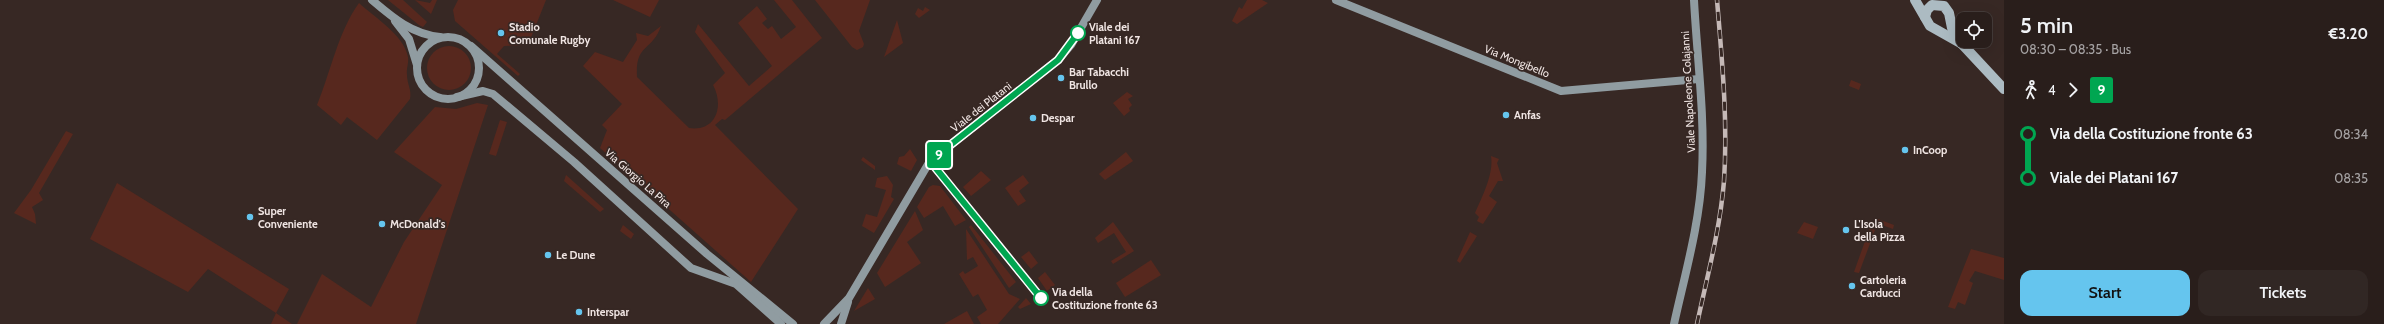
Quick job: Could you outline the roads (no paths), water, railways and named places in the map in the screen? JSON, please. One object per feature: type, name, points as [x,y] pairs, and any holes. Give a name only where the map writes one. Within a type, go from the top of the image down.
[{"type":"main road","points":[[372,0],[392,17],[417,33],[443,38],[458,38],[470,46],[478,59],[478,74],[471,88],[458,97]]},
{"type":"main road","name":"Viale dei Platani","points":[[849,298],[930,161],[1058,60],[1071,45],[1097,0]]},
{"type":"main road","name":"Via Mongibello","points":[[1336,0],[1561,91],[1699,79]]},
{"type":"main road","name":"Viale Napoleone Colajanni","points":[[1674,324],[1690,255],[1702,174],[1703,131],[1694,0]]},
{"type":"main road","points":[[1915,0],[1925,17],[1927,24],[1956,41]]},
{"type":"main road","points":[[1925,17],[1928,2],[1944,6],[1950,16],[1952,28],[1956,34]]},
{"type":"main road","points":[[1932,28],[1945,26],[1950,16]]},
{"type":"main road","points":[[392,17],[408,39],[414,51],[420,79],[431,93],[446,98],[458,97],[483,91],[493,94],[574,162],[691,268],[736,284],[781,324]]},
{"type":"main road","points":[[418,70],[420,56],[424,49],[436,40],[443,38]]},
{"type":"main road","name":"Via Giorgio La Pira","points":[[470,46],[707,254],[794,324]]},
{"type":"main road","points":[[1966,48],[2004,89]]},
{"type":"main road","points":[[824,324],[849,298]]},
{"type":"main road","points":[[841,324],[849,298]]},
{"type":"railway","points":[[1697,324],[1716,235],[1724,181],[1725,113],[1717,0]]},
{"type":"place","name":"Stadio Comunale Rugby","points":[[501,33]]},
{"type":"place","name":"Viale dei Platani 167","points":[[1078,33]]},
{"type":"place","name":"Bar Tabacchi Brullo","points":[[1061,78]]},
{"type":"place","name":"Anfas","points":[[1506,115]]},
{"type":"place","name":"Despar","points":[[1033,118]]},
{"type":"place","name":"InCoop","points":[[1905,150]]},
{"type":"place","name":"Super Conveniente","points":[[250,217]]},
{"type":"place","name":"McDonald's","points":[[382,224]]},
{"type":"place","name":"L'Isola della Pizza","points":[[1846,230]]},
{"type":"place","name":"Le Dune","points":[[548,255]]},
{"type":"place","name":"Cartoleria Carducci","points":[[1852,286]]},
{"type":"place","name":"Via della Costituzione fronte 63","points":[[1041,298]]},
{"type":"place","name":"Interspar","points":[[579,312]]}]
